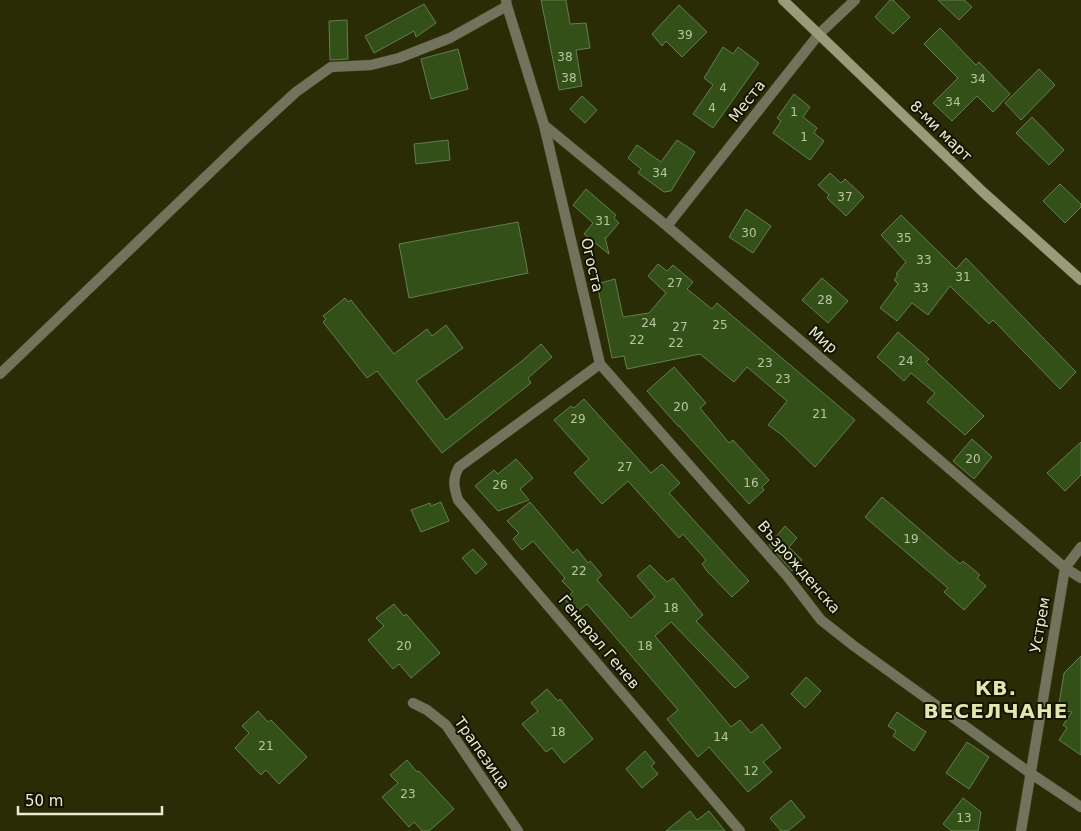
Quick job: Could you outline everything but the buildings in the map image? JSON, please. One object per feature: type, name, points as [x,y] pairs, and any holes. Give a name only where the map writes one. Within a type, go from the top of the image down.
[{"type":"main road","name":"8-ми март","points":[[783,0],[982,192],[1081,280]]},
{"type":"street","name":"Места","points":[[667,226],[819,34],[855,0]]},
{"type":"street","name":"Огоста","points":[[0,374],[253,132],[296,92],[331,66],[371,65],[399,58],[450,38],[506,3],[544,125],[600,364]]},
{"type":"street","name":"Мир","points":[[544,125],[667,226],[1066,568],[1081,578]]},
{"type":"street","name":"Генерал Генев","points":[[600,364],[459,467],[453,481],[454,489],[458,500],[740,831]]},
{"type":"street","name":"Възрожденска","points":[[600,364],[787,576],[821,620],[1030,773],[1081,807]]},
{"type":"street","name":"Устрем","points":[[1021,831],[1066,568],[1081,547]]},
{"type":"street","name":"Трапезица","points":[[413,703],[427,710],[446,725],[518,831]]},
{"type":"district","name":"КВ. ВЕСЕЛЧАНЕ","points":[[996,700]]}]
